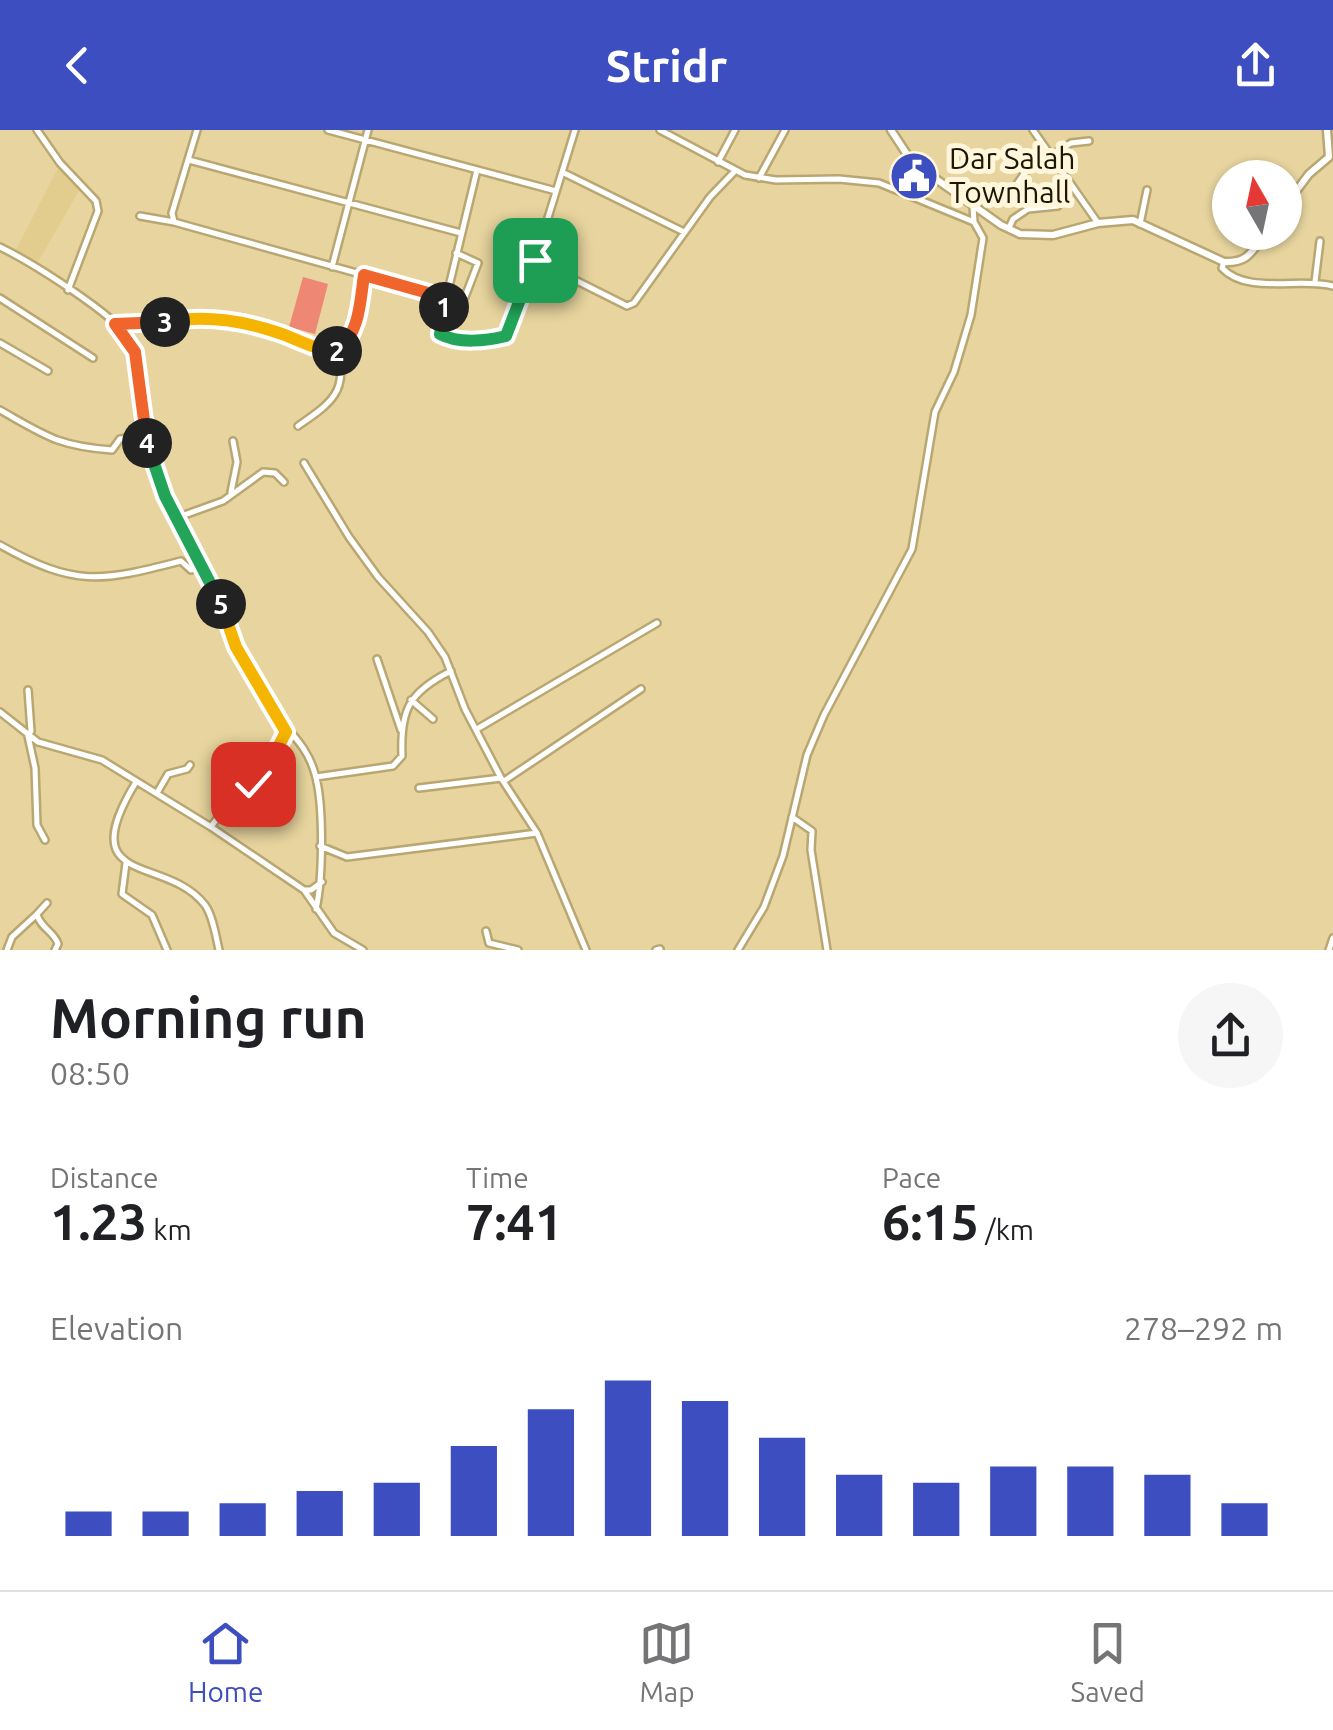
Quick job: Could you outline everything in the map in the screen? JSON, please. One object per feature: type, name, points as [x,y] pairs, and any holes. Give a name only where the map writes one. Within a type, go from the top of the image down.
[{"type":"street","points":[[37,130],[60,163],[96,201],[98,210],[68,290]]},
{"type":"street","points":[[174,222],[172,213],[197,130]]},
{"type":"street","points":[[328,130],[556,191]]},
{"type":"street","points":[[332,268],[368,130]]},
{"type":"street","points":[[478,170],[446,295],[440,328],[444,338],[506,336],[535,260],[575,130]]},
{"type":"street","points":[[660,130],[734,172],[759,178],[860,180],[905,192],[974,222]]},
{"type":"street","points":[[676,138],[680,130]]},
{"type":"street","points":[[718,162],[736,130]]},
{"type":"street","points":[[759,178],[785,130]]},
{"type":"street","points":[[891,130],[907,156],[974,206],[1020,234],[1053,235],[1098,223],[1132,220],[1224,262],[1239,263],[1253,250]]},
{"type":"street","points":[[1033,130],[1098,223]]},
{"type":"street","points":[[1302,183],[1329,156],[1326,130]]},
{"type":"street","points":[[1052,155],[1071,143],[1089,141]]},
{"type":"street","points":[[905,192],[907,156]]},
{"type":"street","points":[[188,160],[461,233]]},
{"type":"street","points":[[1028,170],[1018,184],[1028,210]]},
{"type":"street","points":[[562,172],[684,232]]},
{"type":"street","points":[[535,260],[627,306],[634,303],[684,232],[734,172]]},
{"type":"street","points":[[1140,224],[1147,190]]},
{"type":"street","points":[[738,950],[764,907],[783,856],[807,754],[824,714],[912,549],[936,412],[954,372],[971,315],[983,238],[974,222],[974,206]]},
{"type":"street","points":[[1009,228],[1013,220],[1028,210],[1058,206]]},
{"type":"street","points":[[140,216],[174,222],[332,268],[465,297],[478,263],[456,253]]},
{"type":"street","points":[[1314,282],[1320,241]]},
{"type":"street","points":[[0,248],[115,324],[135,352],[145,436],[165,496],[202,566],[236,647],[283,724],[300,741],[316,777],[322,882],[316,909]]},
{"type":"street","points":[[1224,262],[1222,268],[1228,275],[1247,281],[1333,286]]},
{"type":"street","points":[[115,324],[152,324],[202,316],[274,331],[337,351],[346,344],[356,324],[364,275]]},
{"type":"street","points":[[0,298],[92,358]]},
{"type":"street","points":[[0,343],[48,371]]},
{"type":"street","points":[[298,426],[330,404],[342,375],[337,351]]},
{"type":"street","points":[[0,410],[57,442],[75,447],[112,450],[120,439],[145,436]]},
{"type":"street","points":[[230,495],[237,462],[234,441]]},
{"type":"street","points":[[304,463],[349,538],[428,632],[451,671],[464,709],[537,833],[586,950]]},
{"type":"street","points":[[176,518],[223,502],[268,470],[284,482]]},
{"type":"street","points":[[0,545],[44,568],[80,578],[113,578],[181,561],[191,570],[202,566]]},
{"type":"street","points":[[477,730],[657,623]]},
{"type":"street","points":[[316,777],[394,766],[402,756],[400,730],[378,659]]},
{"type":"street","points":[[400,730],[411,700],[433,680],[451,671]]},
{"type":"street","points":[[419,788],[503,780],[640,688]]},
{"type":"street","points":[[28,690],[28,736],[35,768],[37,824],[45,840]]},
{"type":"street","points":[[411,700],[434,719]]},
{"type":"street","points":[[0,712],[28,736],[51,747],[102,760],[212,828],[304,890],[334,932],[363,950]]},
{"type":"street","points":[[212,828],[221,812],[267,768],[284,738],[283,724]]},
{"type":"street","points":[[157,794],[168,774],[190,765]]},
{"type":"street","points":[[136,782],[124,802],[114,844],[126,864],[188,890],[206,907],[219,950]]},
{"type":"street","points":[[792,817],[812,831],[810,850],[827,950]]},
{"type":"street","points":[[320,846],[347,857],[537,833]]},
{"type":"street","points":[[126,864],[122,894],[152,915],[167,950]]},
{"type":"street","points":[[304,890],[322,882]]},
{"type":"street","points":[[7,950],[12,937],[48,903]]},
{"type":"street","points":[[37,914],[40,924],[56,938],[56,950]]},
{"type":"street","points":[[486,931],[489,944],[518,950]]},
{"type":"street","points":[[1329,950],[1333,938]]},
{"type":"shaded area","points":[[58,168],[80,189],[36,265],[15,252]]},
{"type":"shaded area","points":[[303,277],[328,284],[315,334],[289,327]]},
{"type":"place","name":"Dar Salah Townhall","points":[[914,176]]},
{"type":"route","points":[[253,784],[267,768],[286,732],[236,647],[215,590],[165,496],[145,436],[135,352],[115,324],[152,324],[202,316],[274,331],[337,351],[352,336],[364,275],[446,298],[440,328],[444,338],[495,339],[506,336],[512,326],[535,260]]}]
